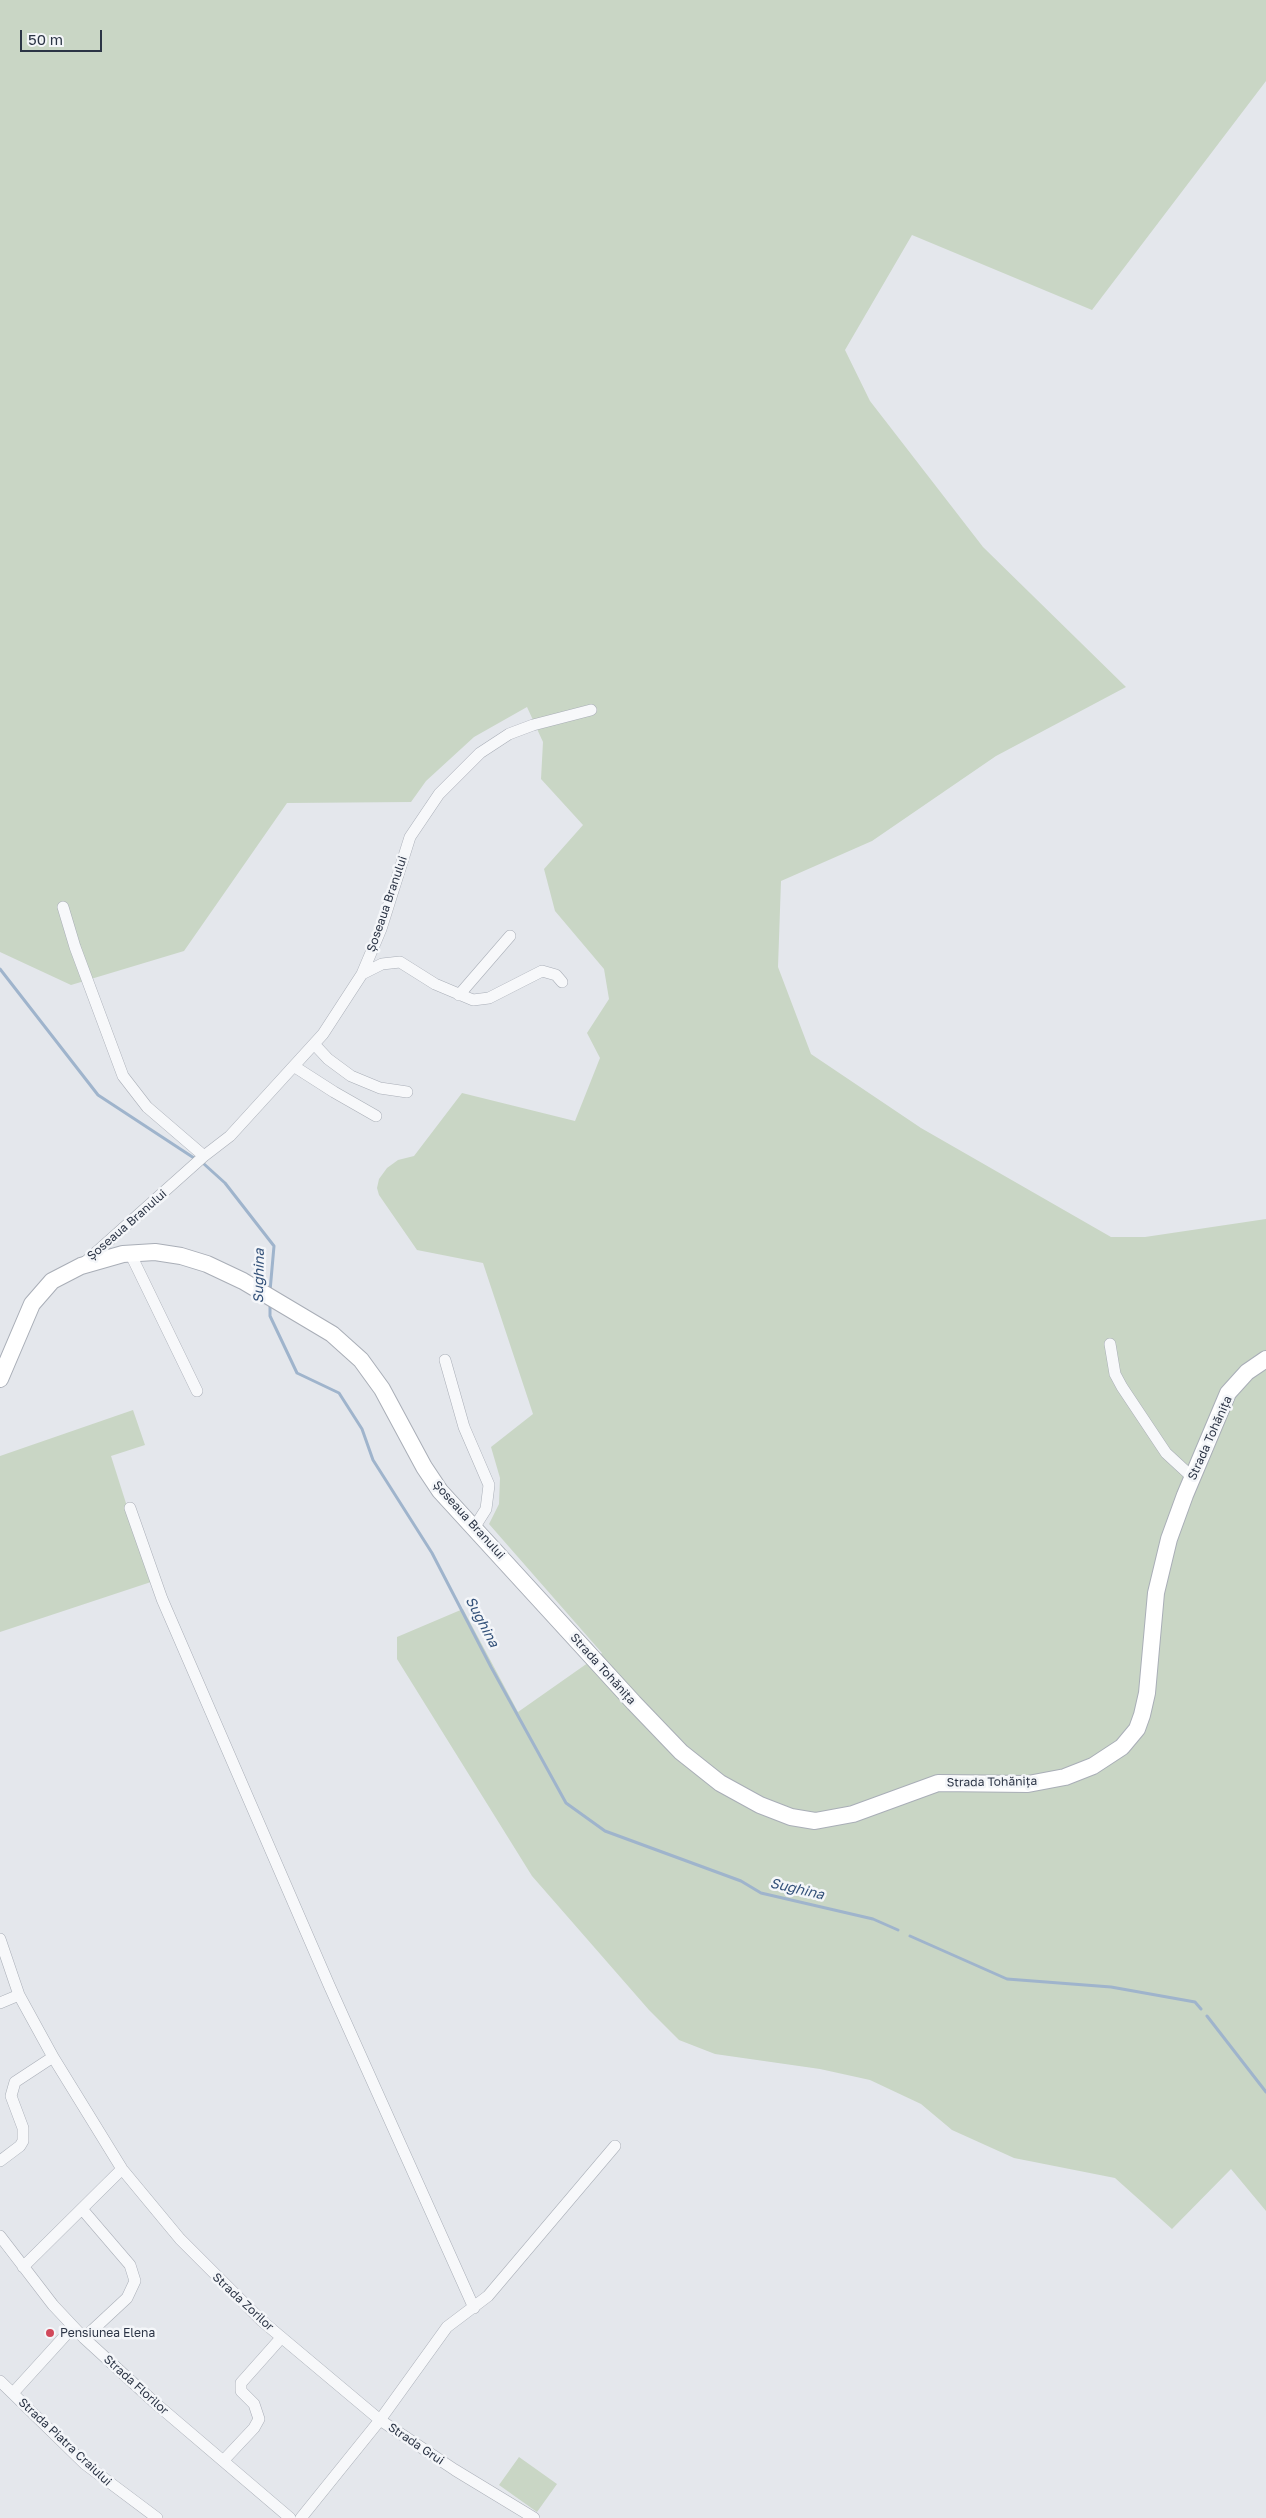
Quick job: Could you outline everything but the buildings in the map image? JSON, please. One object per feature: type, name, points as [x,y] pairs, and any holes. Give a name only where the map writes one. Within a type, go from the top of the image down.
[{"type":"main road","name":"Șoseaua Branului","points":[[0,1379],[32,1304],[52,1281],[81,1266],[130,1253],[155,1252],[182,1256],[224,1271],[332,1334],[362,1360],[382,1389],[424,1467],[440,1491],[526,1584]]},
{"type":"main road","name":"Strada Tohănița","points":[[526,1584],[657,1729],[701,1769],[743,1796],[774,1811],[803,1820],[828,1820],[853,1814],[938,1784],[1028,1784],[1065,1777],[1094,1766],[1122,1747],[1137,1729],[1147,1693],[1156,1593],[1169,1539],[1192,1477],[1228,1393],[1247,1372],[1266,1359]]},
{"type":"street","name":"Șoseaua Branului","points":[[81,1266],[204,1156],[245,1122],[315,1045],[362,974],[381,929],[410,838],[439,794],[480,753],[509,734],[533,724],[591,710]]},
{"type":"street","points":[[63,907],[75,947],[123,1076],[147,1107],[204,1156]]},
{"type":"street","points":[[459,995],[510,936]]},
{"type":"street","points":[[362,974],[382,964],[400,962],[435,984],[473,1000],[481,1000],[542,971],[556,975],[562,982]]},
{"type":"street","points":[[315,1045],[328,1059],[351,1076],[380,1088],[407,1092]]},
{"type":"street","points":[[295,1067],[376,1116]]},
{"type":"street","points":[[130,1253],[197,1391]]},
{"type":"street","points":[[1110,1344],[1115,1374],[1122,1387],[1166,1452],[1192,1477]]},
{"type":"street","points":[[444,1360],[464,1427],[489,1485],[486,1509],[474,1528]]},
{"type":"street","points":[[130,1508],[162,1599],[329,1986],[474,2308]]},
{"type":"street","name":"Strada Zorilor","points":[[0,1939],[19,1995],[53,2056],[122,2169],[155,2211],[210,2271],[281,2338],[380,2420]]},
{"type":"street","points":[[0,2003],[19,1995]]},
{"type":"street","points":[[0,2160],[20,2146],[23,2141],[23,2128],[11,2096],[15,2082],[20,2076],[53,2056]]},
{"type":"street","points":[[380,2420],[446,2327],[474,2308],[500,2283],[615,2146]]},
{"type":"street","points":[[24,2267],[122,2169]]},
{"type":"street","points":[[82,2209],[130,2265],[135,2281],[127,2298],[84,2338]]},
{"type":"street","name":"Strada Florilor","points":[[0,2236],[84,2338],[290,2518]]},
{"type":"street","points":[[13,2393],[73,2327]]},
{"type":"street","points":[[223,2461],[254,2428],[259,2419],[254,2404],[241,2391],[241,2384],[281,2338]]},
{"type":"street","name":"Strada Piatra Craiului","points":[[0,2381],[85,2464],[157,2518]]},
{"type":"street","name":"Strada Grui","points":[[301,2518],[380,2420],[455,2470],[534,2518]]},
{"type":"green space","points":[[0,0],[1266,0],[1266,81],[1092,310],[912,235],[845,350],[870,401],[983,547],[1126,687],[996,756],[872,841],[781,881],[778,967],[811,1054],[921,1128],[1111,1237],[1145,1237],[1266,1219],[1266,2211],[1231,2169],[1172,2229],[1115,2178],[1014,2158],[952,2130],[921,2104],[870,2080],[820,2069],[715,2054],[679,2040],[649,2010],[532,1876],[397,1659],[397,1637],[463,1609],[518,1712],[602,1653],[489,1524],[499,1504],[500,1478],[491,1447],[533,1414],[483,1263],[417,1250],[379,1195],[377,1188],[379,1179],[387,1168],[398,1160],[414,1156],[462,1093],[575,1121],[600,1058],[587,1033],[609,999],[604,969],[555,911],[544,869],[583,825],[541,779],[543,742],[527,707],[474,737],[426,781],[411,802],[287,803],[184,951],[71,985],[0,952]]},
{"type":"green space","points":[[133,1410],[145,1445],[111,1456],[151,1582],[0,1632],[0,1456]]},
{"type":"green space","points":[[519,2457],[557,2484],[537,2512],[499,2485]]},
{"type":"waterway","name":"Sughina","points":[[0,969],[98,1095],[194,1158]]},
{"type":"waterway","name":"Sughina","points":[[204,1164],[225,1183],[274,1246],[270,1291]]},
{"type":"waterway","name":"Sughina","points":[[270,1304],[270,1316],[297,1373],[339,1393],[362,1429],[373,1460],[432,1553],[491,1667],[566,1803],[605,1831],[741,1881],[761,1893],[873,1919],[898,1930]]},
{"type":"waterway","name":"Sughina","points":[[910,1936],[1007,1979],[1111,1987],[1195,2002],[1201,2009]]},
{"type":"waterway","name":"Sughina","points":[[1207,2016],[1266,2092]]},
{"type":"place","name":"Pensiunea Elena","points":[[50,2333]]}]
